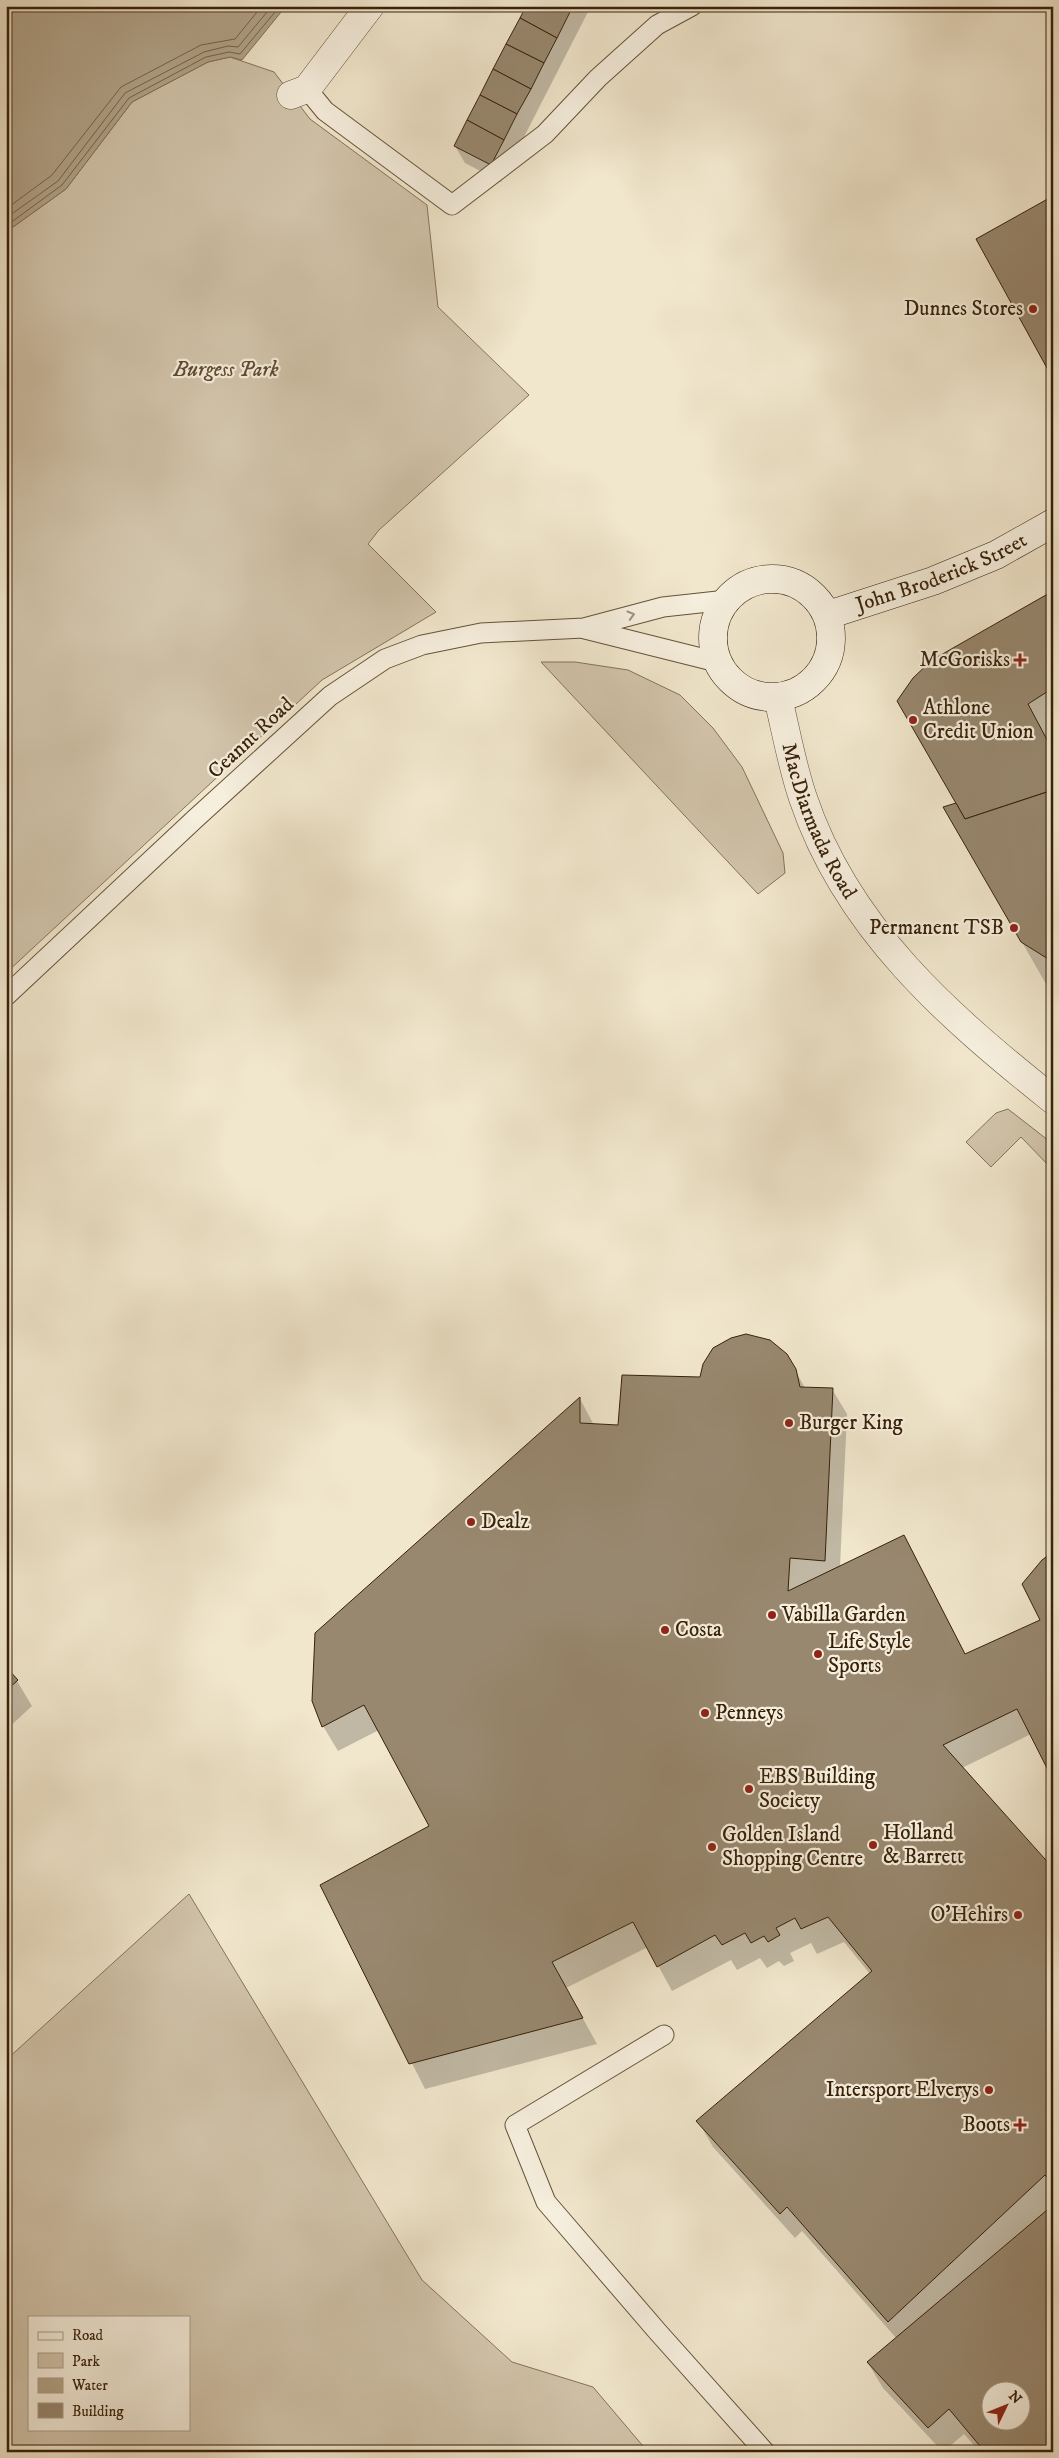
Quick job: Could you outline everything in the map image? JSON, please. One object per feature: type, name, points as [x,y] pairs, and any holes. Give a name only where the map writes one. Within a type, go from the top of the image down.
[{"type":"street","points":[[299,92],[370,6]]},
{"type":"street","name":"John Broderick Street","points":[[828,616],[933,581],[996,554],[1053,523]]},
{"type":"street","points":[[760,579],[777,579],[798,584],[816,597],[828,616],[832,633],[830,652],[824,669],[812,683],[796,693],[778,698],[759,697],[741,690],[727,678],[717,662],[713,643],[714,624],[720,608],[727,600],[744,586],[760,579]]},
{"type":"street","name":"MacDiarmada Road","points":[[778,698],[802,797],[818,837],[838,876],[865,920],[915,978],[963,1025],[1053,1100]]},
{"type":"lane","points":[[299,92],[452,206],[545,134],[598,78],[657,25],[692,6]]},
{"type":"lane","name":"Ceannt Road","points":[[6,996],[330,696],[385,659],[422,645],[481,634],[584,628],[663,607],[727,600]]},
{"type":"lane","name":"Ceannt Road","points":[[584,628],[717,662]]},
{"type":"lane","points":[[664,2035],[514,2125],[546,2202],[657,2331],[765,2452]]},
{"type":"green space","name":"Burgess Park","points":[[230,57],[274,72],[310,119],[427,205],[438,307],[529,395],[379,530],[368,544],[436,612],[322,680],[6,973],[6,232],[66,189],[132,102],[208,62]]},
{"type":"green space","points":[[541,662],[575,662],[628,670],[680,695],[713,728],[742,767],[783,853],[785,873],[758,894]]},
{"type":"green space","points":[[1008,1109],[1053,1144],[1053,1170],[1021,1137],[991,1167],[966,1142],[996,1113]]},
{"type":"green space","points":[[189,1894],[422,2280],[512,2362],[593,2387],[648,2452],[6,2452],[6,2060]]},
{"type":"water","points":[[6,6],[286,6],[242,60],[230,57],[208,62],[132,102],[66,189],[6,232]]},
{"type":"building","points":[[526,6],[559,6],[570,12],[557,38],[520,18]]},
{"type":"building","points":[[520,18],[557,38],[544,63],[506,44]]},
{"type":"building","points":[[506,44],[544,63],[531,89],[493,69]]},
{"type":"building","points":[[493,69],[531,89],[517,114],[480,95]]},
{"type":"building","points":[[480,95],[517,114],[504,140],[467,120]]},
{"type":"building","points":[[467,120],[504,140],[491,165],[454,146]]},
{"type":"building","name":"Dunnes Stores","points":[[1053,196],[1053,379],[976,239]]},
{"type":"building","points":[[1053,591],[1053,688],[1028,704],[1053,751],[1053,790],[965,819],[897,701],[913,678],[932,660]]},
{"type":"building","points":[[1053,790],[1053,962],[1021,942],[943,807],[956,803],[965,819]]},
{"type":"building","name":"Golden Island Shopping Centre","points":[[746,1334],[770,1340],[787,1354],[796,1369],[800,1387],[833,1388],[825,1561],[790,1558],[788,1591],[904,1535],[965,1654],[1040,1620],[1022,1584],[1042,1560],[1053,1552],[1053,1780],[1017,1709],[943,1745],[1053,1868],[1053,2184],[1045,2175],[888,2322],[787,2207],[780,2214],[696,2121],[872,1971],[828,1917],[801,1929],[795,1918],[776,1928],[780,1935],[768,1942],[764,1936],[751,1943],[745,1933],[722,1945],[715,1935],[657,1967],[633,1922],[552,1962],[583,2018],[409,2064],[320,1885],[429,1826],[364,1705],[322,1727],[312,1701],[315,1633],[580,1397],[580,1423],[618,1425],[622,1375],[700,1377],[703,1364],[713,1348],[731,1338]]},
{"type":"building","points":[[6,1667],[18,1680],[6,1691]]},
{"type":"building","points":[[1053,2205],[1053,2452],[985,2452],[949,2409],[928,2428],[867,2362]]},
{"type":"place","name":"Dunnes Stores","points":[[1033,309]]},
{"type":"place","name":"McGorisks","points":[[1020,660]]},
{"type":"place","name":"Athlone Credit Union","points":[[913,720]]},
{"type":"place","name":"Permanent TSB","points":[[1014,928]]},
{"type":"place","name":"Burger King","points":[[789,1423]]},
{"type":"place","name":"Dealz","points":[[471,1522]]},
{"type":"place","name":"Vabilla Garden","points":[[772,1615]]},
{"type":"place","name":"Costa","points":[[665,1630]]},
{"type":"place","name":"Life Style Sports","points":[[818,1654]]},
{"type":"place","name":"Penneys","points":[[705,1713]]},
{"type":"place","name":"EBS Building Society","points":[[749,1789]]},
{"type":"place","name":"Holland & Barrett","points":[[873,1845]]},
{"type":"place","name":"Golden Island Shopping Centre","points":[[712,1847]]},
{"type":"place","name":"O’Hehirs","points":[[1018,1915]]},
{"type":"place","name":"Intersport Elverys","points":[[989,2090]]},
{"type":"place","name":"Boots","points":[[1020,2125]]}]
